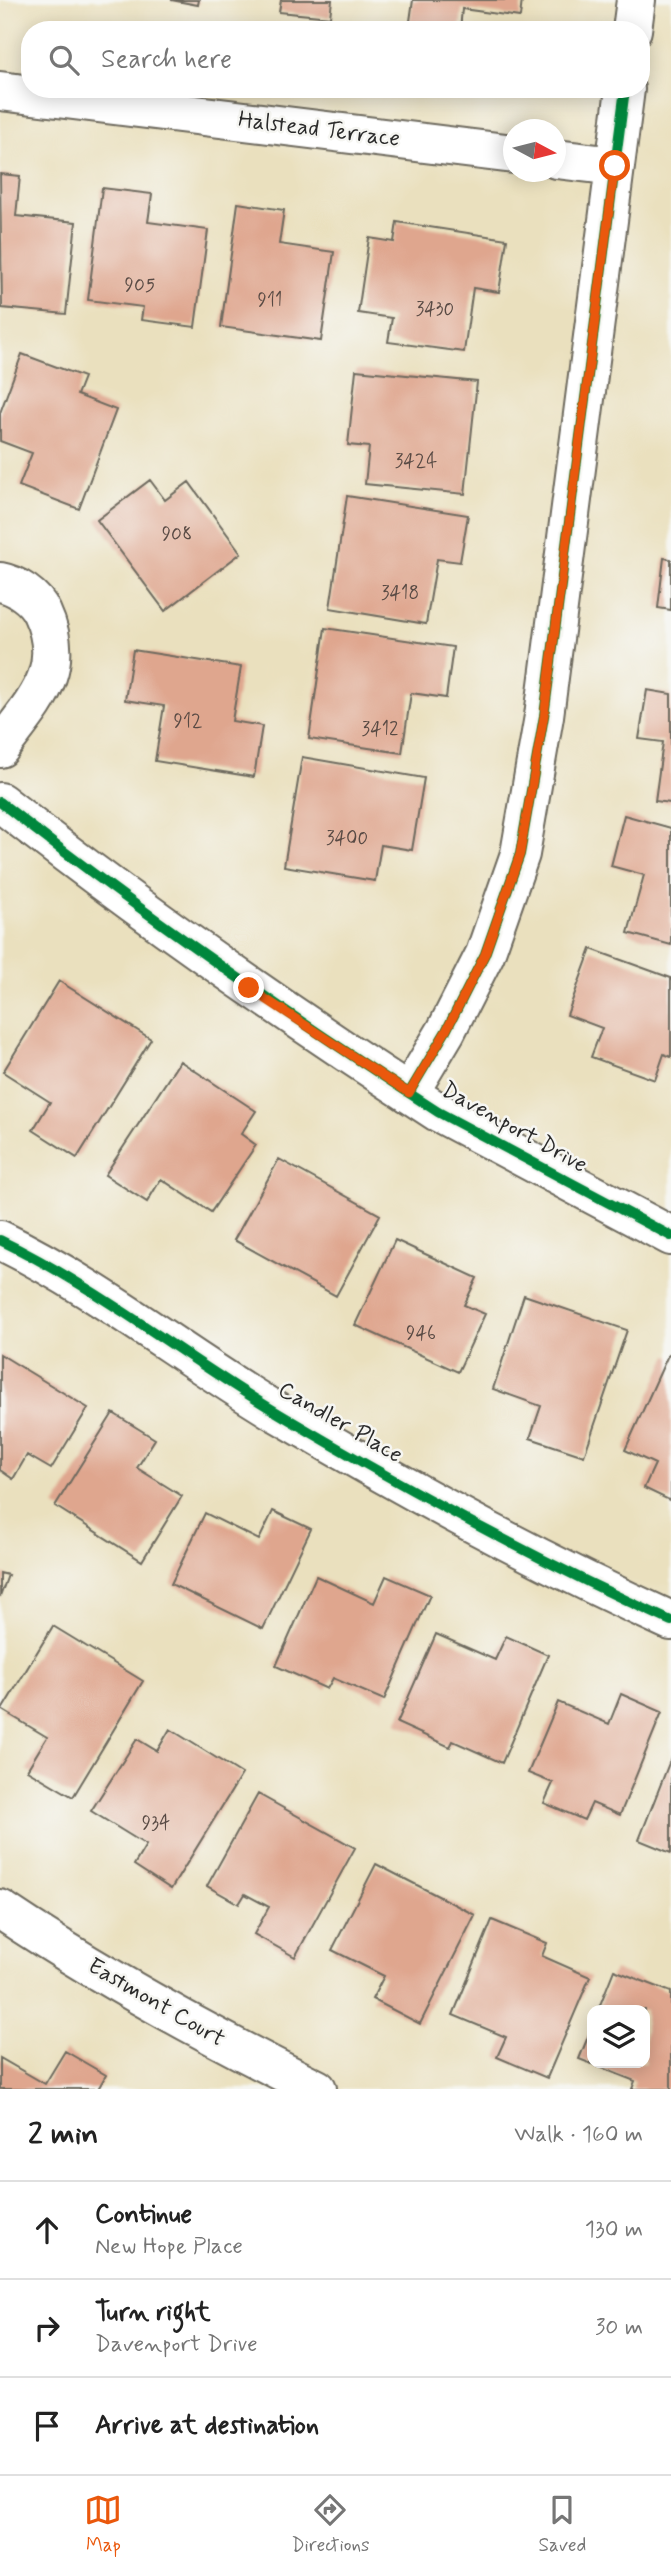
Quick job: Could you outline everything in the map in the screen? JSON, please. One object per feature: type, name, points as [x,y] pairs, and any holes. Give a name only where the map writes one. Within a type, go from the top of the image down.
[{"type":"street","points":[[633,21],[636,0]]},
{"type":"street","name":"Halstead Terrace","points":[[0,91],[21,94]]},
{"type":"street","name":"Halstead Terrace","points":[[57,98],[503,153]]},
{"type":"street","points":[[409,1093],[446,1031],[485,954],[520,854],[544,716],[624,98]]},
{"type":"street","points":[[566,160],[615,166]]},
{"type":"street","points":[[0,582],[13,584],[38,605],[52,635],[52,667],[38,697],[0,748]]},
{"type":"street","name":"Davenport Drive","points":[[0,802],[249,988],[438,1112],[671,1237]]},
{"type":"street","name":"Candler Place","points":[[0,1240],[293,1422],[466,1519],[671,1621]]},
{"type":"street","name":"Eastmont Court","points":[[0,1909],[51,1943],[217,2038],[317,2089]]},
{"type":"building","points":[[171,0],[199,0],[198,5]]},
{"type":"building","points":[[281,0],[332,0],[330,17],[279,12]]},
{"type":"building","points":[[413,0],[522,0],[520,17],[462,9],[461,21],[410,21]]},
{"type":"building","points":[[0,174],[20,176],[16,216],[76,222],[66,314],[2,308]]},
{"type":"building","points":[[102,188],[152,194],[148,222],[208,230],[195,327],[141,320],[143,307],[88,300]]},
{"type":"building","points":[[238,203],[284,210],[279,244],[334,252],[321,341],[221,327]]},
{"type":"building","points":[[397,222],[507,239],[499,292],[473,288],[464,352],[388,342],[392,318],[358,313],[369,238],[394,242]]},
{"type":"building","points":[[22,354],[84,377],[77,395],[116,410],[79,509],[19,486],[32,453],[0,441],[0,413]]},
{"type":"building","points":[[356,370],[477,382],[465,494],[365,484],[369,447],[348,445]]},
{"type":"building","points":[[150,480],[165,500],[189,482],[241,553],[165,611],[97,520]]},
{"type":"building","points":[[347,496],[468,515],[460,562],[437,559],[426,624],[330,608]]},
{"type":"building","points":[[664,558],[671,559],[671,610],[658,608]]},
{"type":"building","points":[[325,628],[453,647],[446,698],[411,693],[402,753],[309,739]]},
{"type":"building","points":[[133,650],[241,667],[232,721],[262,726],[254,777],[155,761],[164,706],[125,700]]},
{"type":"building","points":[[647,690],[671,694],[671,803],[655,801],[663,742],[639,739]]},
{"type":"building","points":[[302,757],[424,778],[412,850],[381,845],[375,881],[284,866]]},
{"type":"building","points":[[624,815],[671,828],[671,945],[628,933],[644,875],[611,866]]},
{"type":"building","points":[[591,949],[671,978],[671,1057],[664,1054],[655,1080],[591,1057],[602,1028],[567,1015]]},
{"type":"building","points":[[59,981],[151,1039],[77,1158],[33,1130],[50,1102],[3,1072]]},
{"type":"building","points":[[180,1061],[256,1111],[241,1134],[256,1145],[211,1212],[161,1179],[147,1202],[105,1175]]},
{"type":"building","points":[[279,1159],[380,1215],[336,1296],[234,1240]]},
{"type":"building","points":[[395,1240],[477,1278],[464,1305],[485,1314],[458,1372],[355,1325]]},
{"type":"building","points":[[524,1295],[627,1330],[584,1456],[530,1438],[541,1406],[493,1389]]},
{"type":"building","points":[[0,1354],[88,1408],[51,1469],[27,1455],[13,1479],[0,1470]]},
{"type":"building","points":[[668,1355],[671,1356],[671,1501],[644,1488],[655,1464],[625,1450]]},
{"type":"building","points":[[113,1413],[155,1439],[137,1468],[182,1496],[142,1561],[55,1506]]},
{"type":"building","points":[[273,1511],[311,1529],[263,1629],[171,1584],[205,1513],[259,1540]]},
{"type":"building","points":[[0,1573],[8,1575],[0,1597]]},
{"type":"building","points":[[316,1576],[374,1603],[386,1576],[430,1595],[384,1700],[333,1678],[327,1689],[276,1666]]},
{"type":"building","points":[[53,1626],[143,1681],[73,1797],[27,1770],[47,1737],[2,1710]]},
{"type":"building","points":[[436,1634],[495,1660],[506,1636],[548,1655],[502,1763],[453,1741],[450,1747],[397,1723]]},
{"type":"building","points":[[621,1694],[662,1712],[620,1815],[592,1803],[584,1820],[544,1803],[553,1783],[528,1773],[558,1702],[609,1724]]},
{"type":"building","points":[[170,1729],[242,1774],[171,1889],[134,1865],[146,1845],[91,1811],[137,1739],[157,1751]]},
{"type":"building","points":[[671,1758],[671,1853],[639,1840]]},
{"type":"building","points":[[258,1794],[355,1848],[295,1957],[254,1934],[269,1907],[245,1894],[239,1904],[207,1886]]},
{"type":"building","points":[[376,1864],[475,1915],[420,2024],[372,1999],[384,1976],[332,1950]]},
{"type":"building","points":[[492,1920],[547,1943],[542,1956],[590,1977],[547,2078],[497,2057],[506,2037],[453,2015]]},
{"type":"building","points":[[614,1970],[671,1992],[671,2089],[632,2089],[635,2081],[602,2068],[650,2068],[650,2005],[600,2005]]},
{"type":"building","points":[[587,2039],[587,2062],[579,2059]]},
{"type":"building","points":[[65,2051],[106,2075],[98,2089],[0,2089],[0,2058],[45,2084]]},
{"type":"cycle path","points":[[409,1093],[446,1031],[485,954],[520,854],[544,716],[624,98]]},
{"type":"cycle path","points":[[0,802],[107,884],[216,962],[438,1112],[671,1236]]},
{"type":"cycle path","points":[[0,1240],[73,1280],[283,1416],[378,1471],[474,1524],[671,1621]]},
{"type":"route","points":[[249,988],[409,1093],[446,1031],[485,954],[520,854],[544,716],[615,166]]}]
